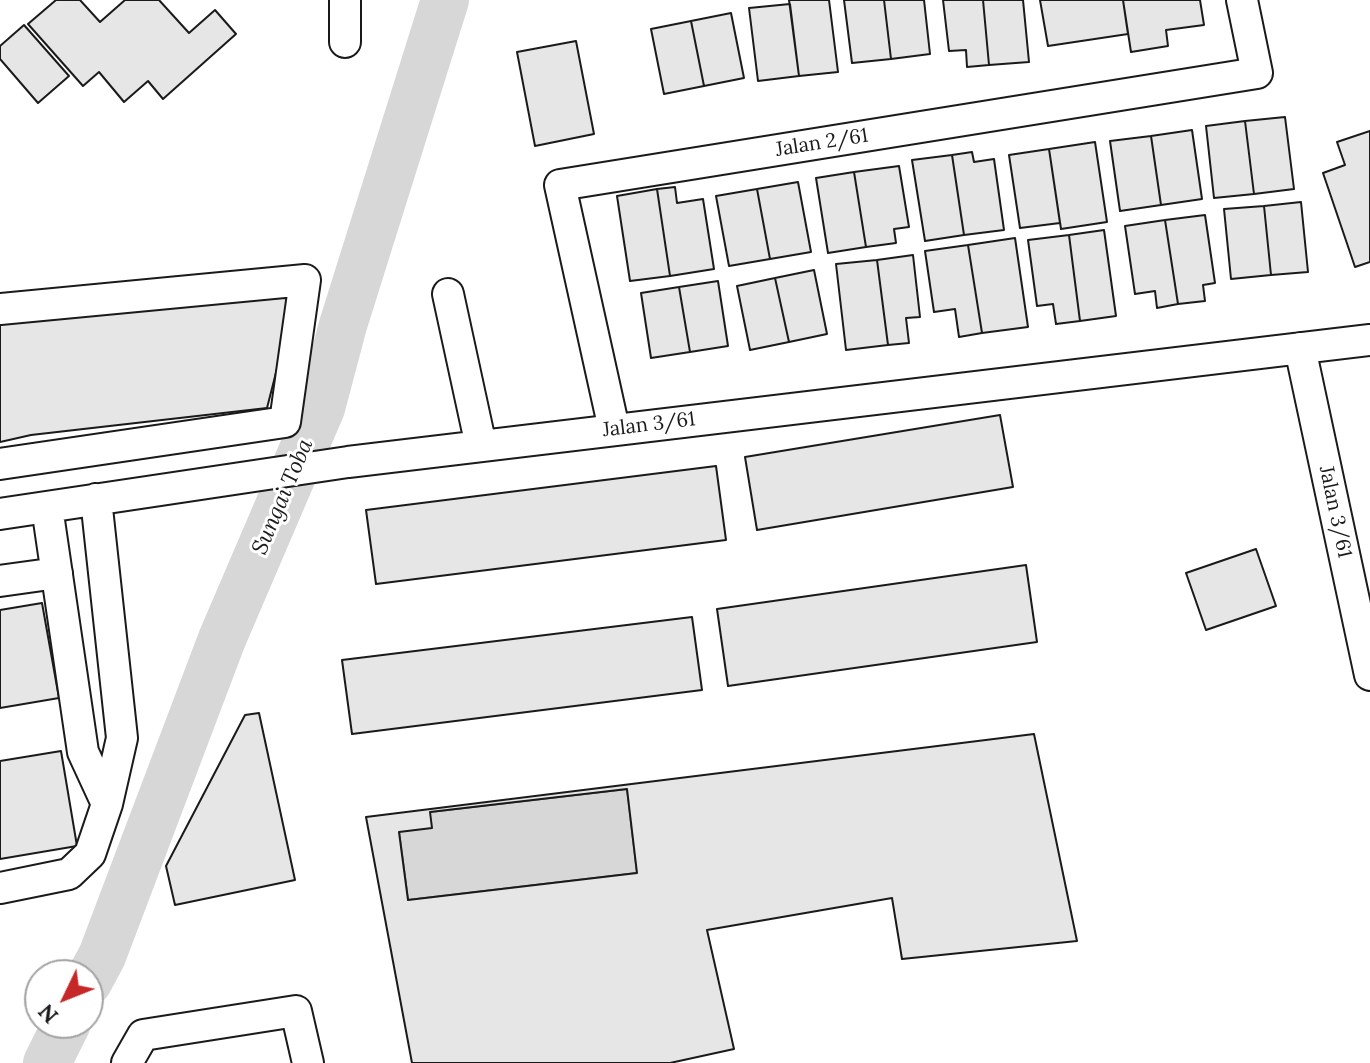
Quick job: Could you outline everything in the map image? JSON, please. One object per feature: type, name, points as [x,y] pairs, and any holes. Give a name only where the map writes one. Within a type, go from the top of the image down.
[{"type":"street","points":[[345,0],[345,42]]},
{"type":"street","name":"Jalan 2/61","points":[[614,429],[560,185],[1257,73],[1242,0]]},
{"type":"street","points":[[0,309],[305,280],[285,422],[0,464]]},
{"type":"street","points":[[448,294],[481,446]]},
{"type":"street","name":"Jalan 3/61","points":[[0,514],[304,468],[1370,340]]},
{"type":"street","name":"Jalan 3/61","points":[[1300,348],[1370,675]]},
{"type":"street","points":[[0,888],[69,874],[90,854],[107,804],[122,738],[96,499]]},
{"type":"street","points":[[47,507],[83,752],[107,804]]},
{"type":"street","points":[[0,581],[57,573]]},
{"type":"street","points":[[127,1063],[143,1035],[296,1011],[308,1063]]},
{"type":"shaded area","points":[[627,789],[637,873],[408,900],[399,832],[430,812]]},
{"type":"building","points":[[56,0],[80,0],[100,22],[125,0],[159,0],[189,33],[215,10],[236,34],[163,99],[148,81],[124,102],[99,72],[83,86],[28,24]]},
{"type":"building","points":[[789,0],[829,0],[838,72],[799,76]]},
{"type":"building","points":[[844,0],[884,0],[891,59],[852,63]]},
{"type":"building","points":[[884,0],[924,0],[930,54],[891,59]]},
{"type":"building","points":[[943,0],[983,0],[989,65],[967,67],[966,50],[949,51]]},
{"type":"building","points":[[983,0],[1023,0],[1029,62],[989,65]]},
{"type":"building","points":[[1040,0],[1123,0],[1128,34],[1048,46]]},
{"type":"building","points":[[1123,0],[1200,0],[1204,25],[1166,30],[1168,46],[1131,52]]},
{"type":"building","points":[[790,4],[799,76],[758,81],[749,8]]},
{"type":"building","points":[[731,13],[744,78],[704,86],[691,21]]},
{"type":"building","points":[[691,21],[704,86],[664,94],[651,29]]},
{"type":"building","points":[[24,25],[69,76],[38,103],[0,59],[0,46]]},
{"type":"building","points":[[576,41],[594,134],[535,146],[517,52]]},
{"type":"building","points":[[1285,117],[1294,189],[1254,194],[1245,121]]},
{"type":"building","points":[[1245,121],[1254,194],[1214,198],[1206,126]]},
{"type":"building","points":[[1192,130],[1202,199],[1161,205],[1151,136]]},
{"type":"building","points":[[1370,131],[1370,262],[1355,267],[1323,173],[1345,165],[1337,142]]},
{"type":"building","points":[[1151,136],[1161,205],[1120,211],[1110,141]]},
{"type":"building","points":[[1095,142],[1107,222],[1061,229],[1049,149]]},
{"type":"building","points":[[1049,149],[1060,223],[1020,228],[1009,155]]},
{"type":"building","points":[[972,152],[974,162],[994,159],[1004,230],[964,235],[952,155]]},
{"type":"building","points":[[952,155],[964,235],[925,241],[912,160]]},
{"type":"building","points":[[899,166],[909,227],[894,229],[896,243],[866,247],[854,172]]},
{"type":"building","points":[[854,172],[866,247],[828,253],[816,178]]},
{"type":"building","points":[[798,182],[811,252],[770,259],[757,189]]},
{"type":"building","points":[[675,187],[677,203],[703,199],[714,269],[670,276],[657,189]]},
{"type":"building","points":[[657,189],[670,276],[630,281],[617,196]]},
{"type":"building","points":[[757,189],[770,259],[729,266],[716,196]]},
{"type":"building","points":[[1301,202],[1308,272],[1271,275],[1264,206]]},
{"type":"building","points":[[1264,206],[1271,275],[1231,279],[1224,209]]},
{"type":"building","points":[[1205,215],[1215,283],[1203,285],[1205,301],[1178,304],[1165,220]]},
{"type":"building","points":[[1165,220],[1178,304],[1157,308],[1155,291],[1135,294],[1125,226]]},
{"type":"building","points":[[1104,230],[1116,316],[1080,321],[1069,235]]},
{"type":"building","points":[[1069,235],[1080,321],[1056,324],[1053,304],[1037,306],[1028,240]]},
{"type":"building","points":[[1015,238],[1028,327],[982,333],[968,245]]},
{"type":"building","points":[[968,245],[982,333],[959,337],[955,309],[934,312],[925,251]]},
{"type":"building","points":[[913,255],[920,317],[906,318],[909,343],[888,345],[877,260]]},
{"type":"building","points":[[877,260],[888,345],[846,350],[836,264]]},
{"type":"building","points":[[814,270],[827,334],[789,342],[775,278]]},
{"type":"building","points":[[775,278],[789,342],[750,350],[737,286]]},
{"type":"building","points":[[718,281],[728,346],[690,352],[679,287]]},
{"type":"building","points":[[679,287],[690,352],[651,358],[641,293]]},
{"type":"building","points":[[291,288],[293,306],[267,408],[31,435],[0,442],[0,314]]},
{"type":"building","points":[[1000,415],[1013,487],[757,530],[745,457]]},
{"type":"building","points":[[716,466],[726,540],[376,584],[366,510]]},
{"type":"building","points":[[1256,549],[1276,606],[1206,630],[1186,573]]},
{"type":"building","points":[[1026,565],[1037,642],[728,686],[717,609]]},
{"type":"building","points":[[42,603],[59,698],[0,708],[0,610]]},
{"type":"building","points":[[692,617],[702,690],[352,734],[342,660]]},
{"type":"building","points":[[259,713],[295,880],[175,905],[166,866],[245,715]]},
{"type":"building","points":[[1034,734],[1077,941],[902,959],[892,898],[707,930],[734,1049],[670,1063],[412,1063],[366,817]],"holes":[[[627,789],[637,873],[408,900],[399,832],[432,828],[430,812]]]},
{"type":"building","points":[[61,751],[77,846],[0,859],[0,761]]},
{"type":"waterway","name":"Sungai Toba","points":[[100,959],[222,639],[321,408],[343,325],[445,0]]},
{"type":"waterway","name":"Sungai Toba","points":[[47,1063],[59,1039]]}]
